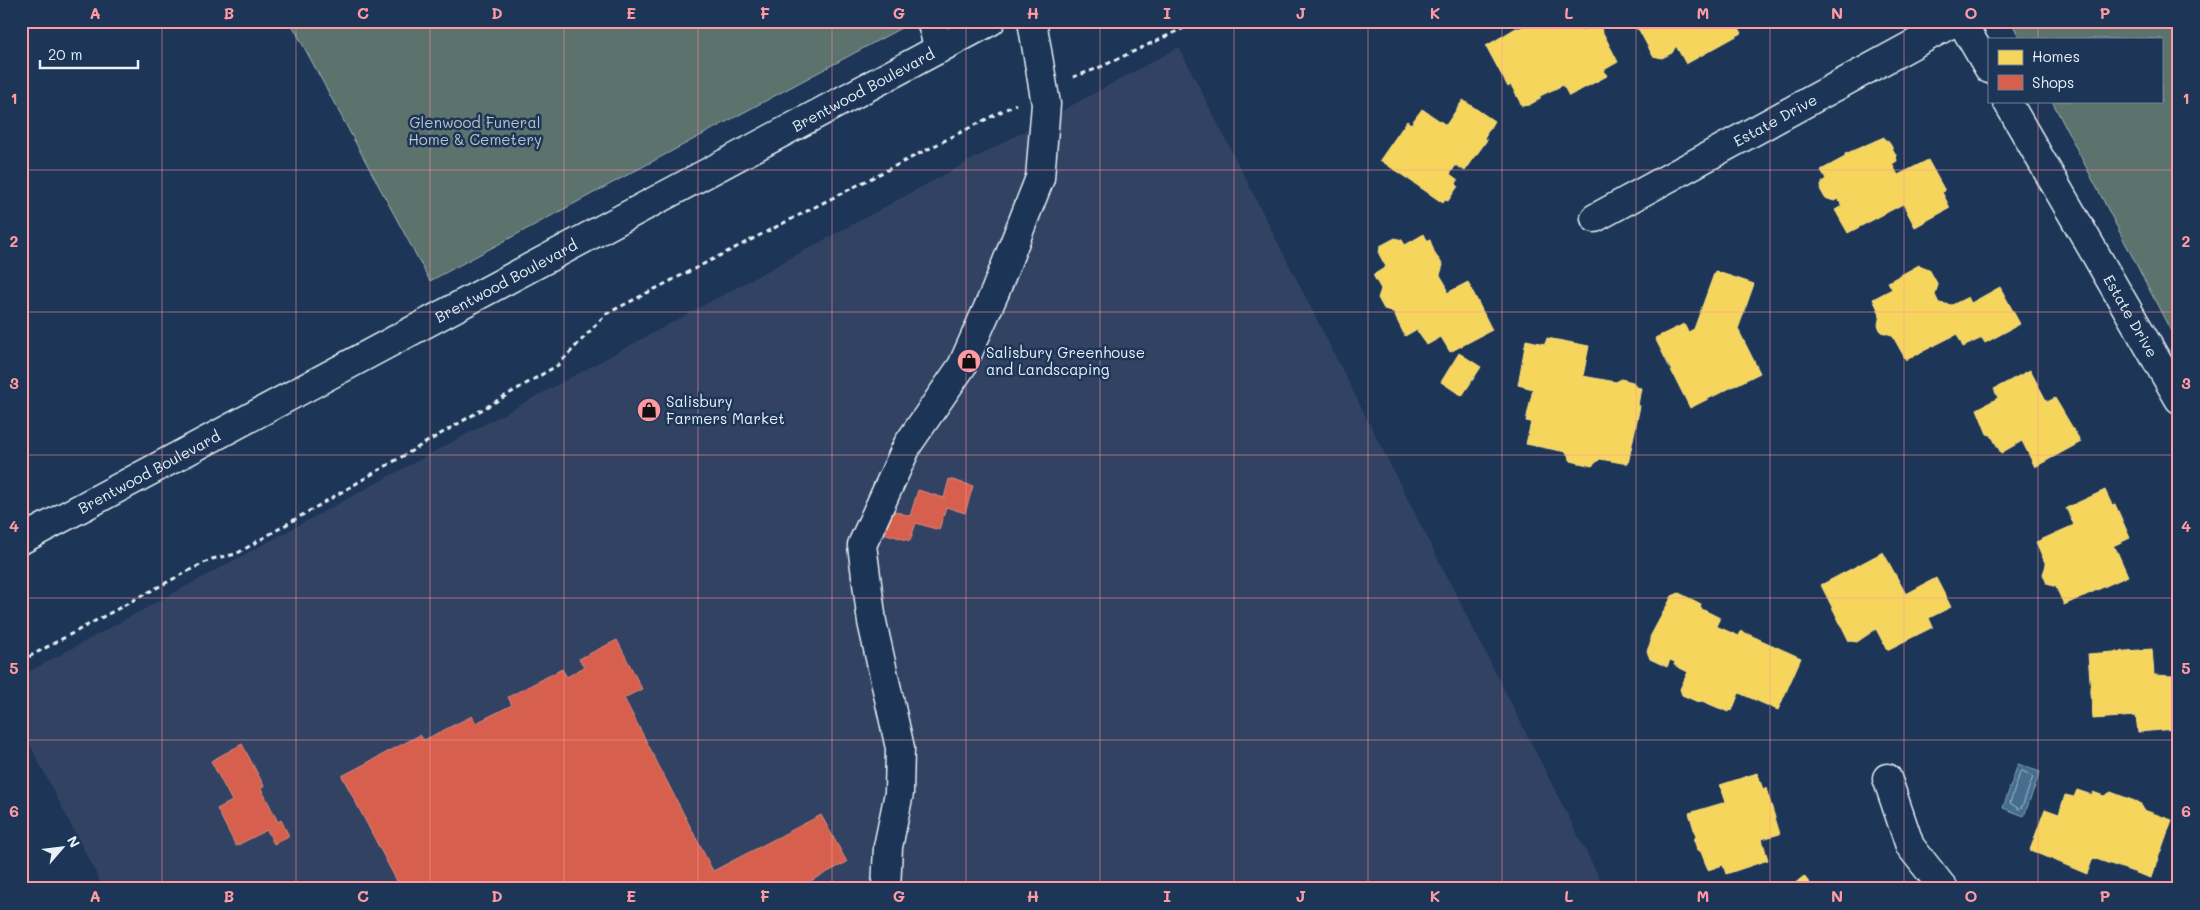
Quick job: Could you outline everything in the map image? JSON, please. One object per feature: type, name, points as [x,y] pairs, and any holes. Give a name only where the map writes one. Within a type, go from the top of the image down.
[{"type":"street","points":[[931,21],[939,49]]},
{"type":"street","name":"Brentwood Boulevard","points":[[21,540],[991,21]]},
{"type":"street","points":[[886,889],[888,847],[899,793],[900,748],[872,622],[862,545],[908,444],[962,366],[999,283],[1040,178],[1046,104],[1032,21]]},
{"type":"street","name":"Estate Drive","points":[[1595,218],[1956,21]]},
{"type":"street","points":[[1961,21],[1988,67]]},
{"type":"street","name":"Estate Drive","points":[[2008,102],[2179,399]]},
{"type":"street","points":[[1887,778],[1910,846],[1944,889]]},
{"type":"path","points":[[21,661],[212,559],[236,554],[550,370],[558,365],[606,314],[1020,102],[1043,87],[1096,69],[1199,21]]},
{"type":"shaded area","name":"Salisbury Greenhouse and Landscaping","points":[[1179,47],[1605,889],[104,889],[21,728],[21,676]]},
{"type":"green space","name":"Glenwood Funeral Home & Cemetery","points":[[290,21],[914,21],[430,281]]},
{"type":"green space","points":[[2011,21],[2179,21],[2179,347],[2053,102],[2162,102],[2162,38],[2020,38]]},
{"type":"water","points":[[2018,764],[2040,772],[2024,816],[2003,808]]},
{"type":"building: Homes","points":[[1533,21],[1578,21],[1583,31],[1598,23],[1618,62],[1604,70],[1607,76],[1569,96],[1563,85],[1540,96],[1540,99],[1529,105],[1522,106],[1511,85],[1508,87],[1486,46],[1516,28],[1520,28]]},
{"type":"building: Homes","points":[[1631,21],[1735,21],[1742,33],[1686,64],[1676,46],[1672,53],[1662,58],[1653,56],[1639,30],[1635,28]]},
{"type":"building: Homes","points":[[1463,100],[1494,121],[1484,138],[1487,140],[1465,171],[1456,165],[1450,174],[1458,180],[1456,184],[1458,186],[1448,201],[1445,200],[1443,203],[1380,160],[1407,121],[1411,124],[1422,109],[1446,125]]},
{"type":"building: Homes","points":[[1884,137],[1886,141],[1888,140],[1896,155],[1897,161],[1892,164],[1898,175],[1928,160],[1945,191],[1942,192],[1950,208],[1915,227],[1903,204],[1848,233],[1835,210],[1842,206],[1838,199],[1834,201],[1825,198],[1820,189],[1823,181],[1826,179],[1821,170],[1845,157],[1845,154]]},
{"type":"building: Homes","points":[[1424,234],[1427,240],[1430,240],[1435,254],[1443,265],[1440,275],[1446,285],[1447,293],[1468,282],[1492,330],[1450,352],[1441,337],[1427,345],[1417,331],[1419,328],[1405,336],[1393,312],[1384,309],[1378,298],[1381,289],[1373,275],[1386,267],[1379,254],[1380,246],[1395,238],[1402,240],[1405,245]]},
{"type":"building: Homes","points":[[1919,265],[1929,269],[1938,285],[1935,295],[1939,303],[1952,305],[1968,297],[1971,303],[2000,287],[2020,324],[1985,343],[1982,338],[1963,347],[1957,334],[1906,360],[1892,335],[1881,332],[1878,325],[1880,314],[1873,299],[1892,289],[1888,282]]},
{"type":"building: Homes","points":[[1715,271],[1754,284],[1738,329],[1760,373],[1690,408],[1655,338],[1684,324],[1688,332],[1694,329]]},
{"type":"building: Homes","points":[[1547,338],[1589,346],[1583,376],[1616,382],[1621,379],[1633,382],[1636,387],[1641,388],[1638,405],[1640,406],[1628,464],[1600,459],[1592,466],[1571,461],[1566,452],[1526,444],[1531,422],[1526,421],[1533,389],[1518,385],[1526,340],[1545,344]]},
{"type":"building: Homes","points":[[1459,353],[1481,367],[1462,396],[1441,382]]},
{"type":"building: Homes","points":[[2030,370],[2047,402],[2055,398],[2081,442],[2035,467],[2022,441],[2001,453],[1991,435],[1987,434],[1977,409],[1998,398],[1994,389]]},
{"type":"building: Homes","points":[[2105,490],[2112,505],[2115,504],[2130,538],[2113,546],[2128,576],[2064,605],[2056,587],[2047,584],[2043,574],[2046,565],[2036,542],[2074,525],[2066,508]]},
{"type":"building: Homes","points":[[1883,552],[1906,594],[1936,578],[1951,607],[1929,618],[1933,627],[1887,650],[1876,629],[1857,642],[1849,641],[1821,585]]},
{"type":"building: Homes","points":[[1679,593],[1701,604],[1700,608],[1720,618],[1716,626],[1739,636],[1741,631],[1801,658],[1778,710],[1739,693],[1732,711],[1729,710],[1728,712],[1702,701],[1698,702],[1682,695],[1680,689],[1688,672],[1674,665],[1675,662],[1670,660],[1667,667],[1650,659],[1647,651],[1651,641],[1650,637],[1672,596]]},
{"type":"building: Homes","points":[[2152,649],[2154,675],[2173,676],[2176,714],[2174,714],[2175,729],[2138,732],[2136,716],[2093,719],[2088,654]]},
{"type":"building: Homes","points":[[1757,773],[1763,789],[1766,788],[1780,834],[1762,839],[1768,860],[1726,874],[1723,865],[1708,870],[1694,840],[1696,836],[1689,813],[1726,802],[1720,785]]},
{"type":"building: Homes","points":[[2077,790],[2092,795],[2093,792],[2104,796],[2111,792],[2140,803],[2144,810],[2172,820],[2151,878],[2093,858],[2087,874],[2030,850],[2045,809],[2059,814],[2065,795],[2074,797]]},
{"type":"building: Homes","points":[[1804,876],[1814,889],[1788,889]]},
{"type":"building: Shops","points":[[949,479],[973,486],[965,513],[946,507],[939,530],[916,523],[910,541],[883,533],[890,510],[910,516],[918,490],[944,498]]},
{"type":"building: Shops","points":[[617,640],[642,689],[624,698],[713,871],[821,815],[847,862],[795,889],[401,889],[342,776],[420,735],[424,740],[472,716],[476,723],[512,705],[508,697],[562,669],[567,677],[584,667],[579,659]]},
{"type":"building: Shops","points":[[242,744],[264,786],[261,788],[278,822],[281,820],[289,836],[274,844],[267,830],[236,846],[217,809],[232,801],[211,761]]},
{"type":"place","name":"Salisbury Greenhouse and Landscaping","points":[[969,361]]},
{"type":"place","name":"Salisbury Farmers Market","points":[[649,410]]}]
